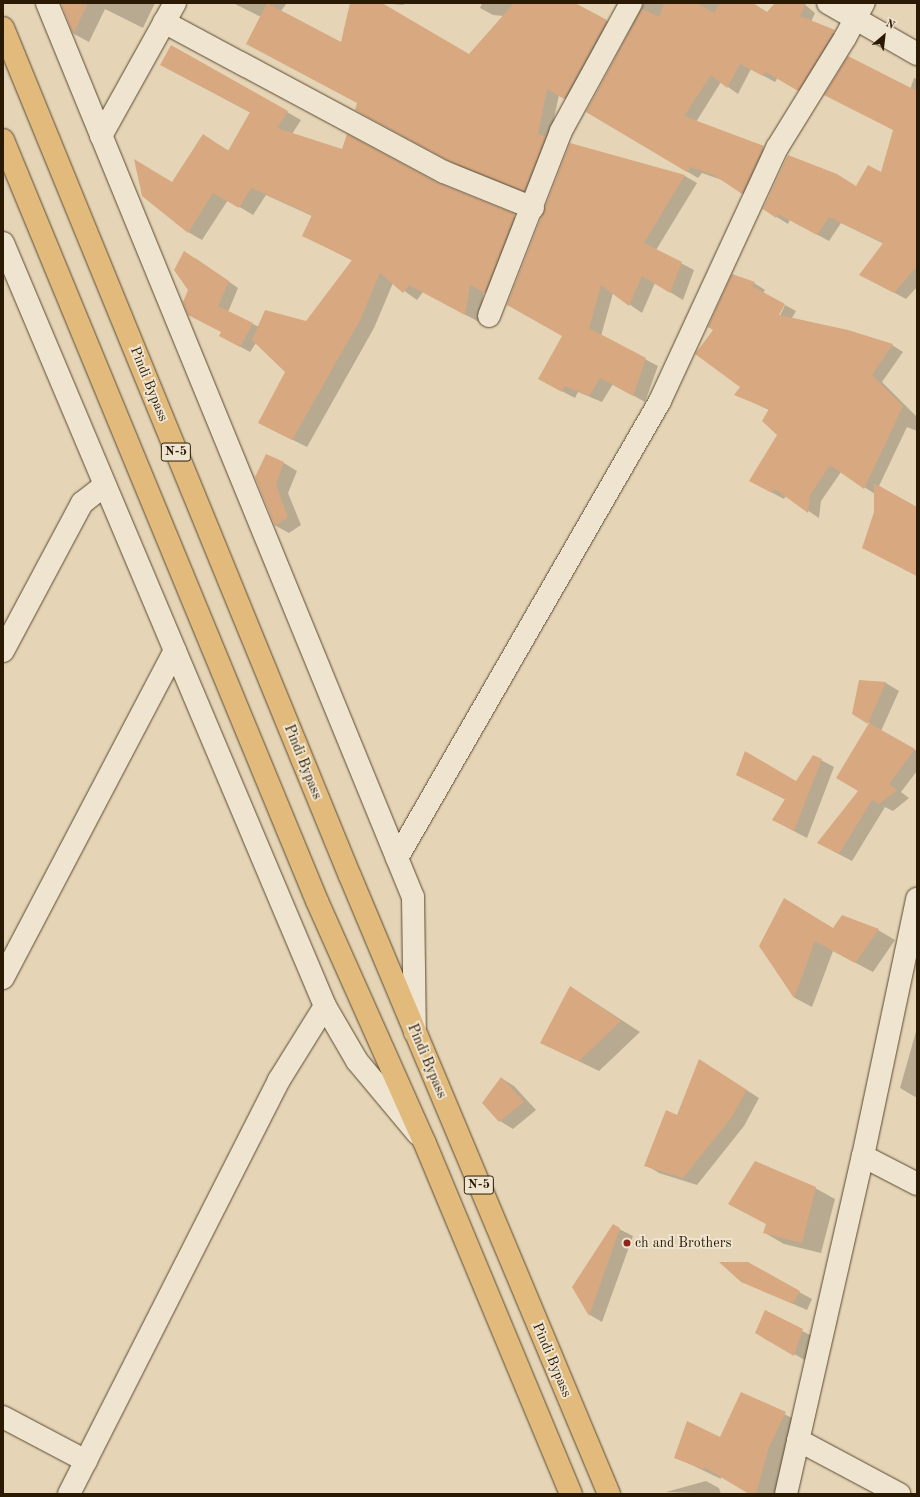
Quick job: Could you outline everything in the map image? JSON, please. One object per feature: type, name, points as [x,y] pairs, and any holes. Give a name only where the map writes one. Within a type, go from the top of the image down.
[{"type":"highway","name":"Pindi Bypass","points":[[3,28],[350,876],[608,1494]]},
{"type":"highway","name":"N-5","points":[[3,140],[317,900],[424,1141],[572,1494]]},
{"type":"street","points":[[47,3],[413,897],[416,1034]]},
{"type":"street","points":[[102,136],[175,3]]},
{"type":"street","points":[[489,316],[533,208],[561,131],[631,3]]},
{"type":"street","points":[[828,3],[859,11],[917,54]]},
{"type":"street","points":[[397,858],[660,401],[777,148],[859,11]]},
{"type":"street","points":[[164,22],[444,172],[533,208]]},
{"type":"street","points":[[3,243],[325,1006],[357,1061],[424,1141]]},
{"type":"street","points":[[3,651],[82,503],[105,485]]},
{"type":"street","points":[[3,978],[174,650]]},
{"type":"street","points":[[786,1494],[863,1156],[917,899]]},
{"type":"street","points":[[69,1494],[279,1080],[325,1006]]},
{"type":"street","points":[[863,1156],[917,1184]]},
{"type":"street","points":[[3,1417],[86,1461]]},
{"type":"street","points":[[798,1440],[899,1494]]},
{"type":"building","points":[[61,3],[88,3],[73,34]]},
{"type":"building","points":[[267,3],[341,42],[350,3],[382,3],[469,54],[514,3],[575,3],[607,20],[564,99],[547,89],[538,134],[546,136],[524,191],[449,161],[355,110],[357,103],[246,44]]},
{"type":"building","points":[[664,3],[697,3],[714,13],[720,3],[753,3],[767,12],[775,3],[806,3],[800,16],[835,30],[798,91],[766,72],[763,76],[740,64],[727,88],[711,75],[684,116],[764,146],[742,194],[714,175],[690,167],[687,172],[586,112],[642,9],[659,17]]},
{"type":"building","points":[[171,45],[288,111],[277,128],[342,149],[347,134],[438,183],[515,214],[485,293],[470,285],[465,315],[409,285],[403,293],[380,273],[360,320],[292,440],[258,423],[285,372],[252,340],[265,310],[306,321],[352,260],[302,236],[312,215],[251,188],[239,208],[213,193],[188,233],[142,196],[134,159],[172,182],[203,134],[228,151],[250,112],[160,65]]},
{"type":"building","points":[[848,56],[917,91],[917,266],[894,293],[859,275],[883,243],[829,217],[817,235],[778,214],[776,218],[763,209],[788,155],[837,174],[856,186],[868,165],[881,172],[893,130],[824,95]]},
{"type":"building","points":[[570,143],[685,175],[644,243],[682,262],[670,293],[642,276],[629,306],[601,285],[589,328],[646,358],[633,396],[600,378],[589,396],[565,386],[562,392],[538,379],[562,336],[507,305]]},
{"type":"building","points":[[184,251],[229,281],[218,306],[253,323],[240,347],[219,336],[221,332],[188,315],[183,302],[188,290],[174,270]]},
{"type":"building","points":[[732,274],[755,282],[752,286],[785,304],[779,315],[848,330],[893,344],[872,375],[903,406],[864,489],[830,465],[810,495],[808,513],[775,489],[772,493],[749,481],[777,435],[762,421],[769,409],[734,395],[740,387],[695,354],[713,330],[708,327]]},
{"type":"building","points":[[266,454],[284,462],[276,485],[288,517],[275,526],[255,477]]},
{"type":"building","points":[[874,483],[917,507],[917,576],[862,548],[874,512]]},
{"type":"building","points":[[859,680],[886,682],[868,724],[852,714]]},
{"type":"building","points":[[869,723],[915,749],[889,784],[897,790],[879,804],[872,800],[839,854],[817,843],[858,791],[836,778]]},
{"type":"building","points":[[745,751],[796,781],[813,755],[822,759],[794,831],[772,820],[785,799],[736,775]]},
{"type":"building","points":[[784,898],[833,928],[842,915],[879,929],[855,963],[815,941],[794,998],[759,946]]},
{"type":"building","points":[[570,986],[621,1021],[579,1061],[540,1043]]},
{"type":"building","points":[[699,1059],[747,1090],[731,1118],[683,1178],[644,1166],[666,1110],[677,1115]]},
{"type":"building","points":[[501,1077],[524,1102],[499,1122],[482,1103]]},
{"type":"building","points":[[755,1161],[816,1187],[802,1243],[763,1233],[766,1224],[728,1204]]},
{"type":"building","points":[[613,1224],[620,1228],[589,1316],[572,1287]]},
{"type":"building","points":[[719,1262],[748,1262],[800,1291],[793,1304],[741,1282]]},
{"type":"building","points":[[765,1310],[803,1329],[794,1356],[755,1333]]},
{"type":"building","points":[[741,1392],[786,1412],[769,1447],[756,1494],[749,1494],[704,1467],[705,1470],[674,1458],[687,1421],[720,1437]]},
{"type":"place","name":"ch and Brothers","points":[[627,1243]]}]
